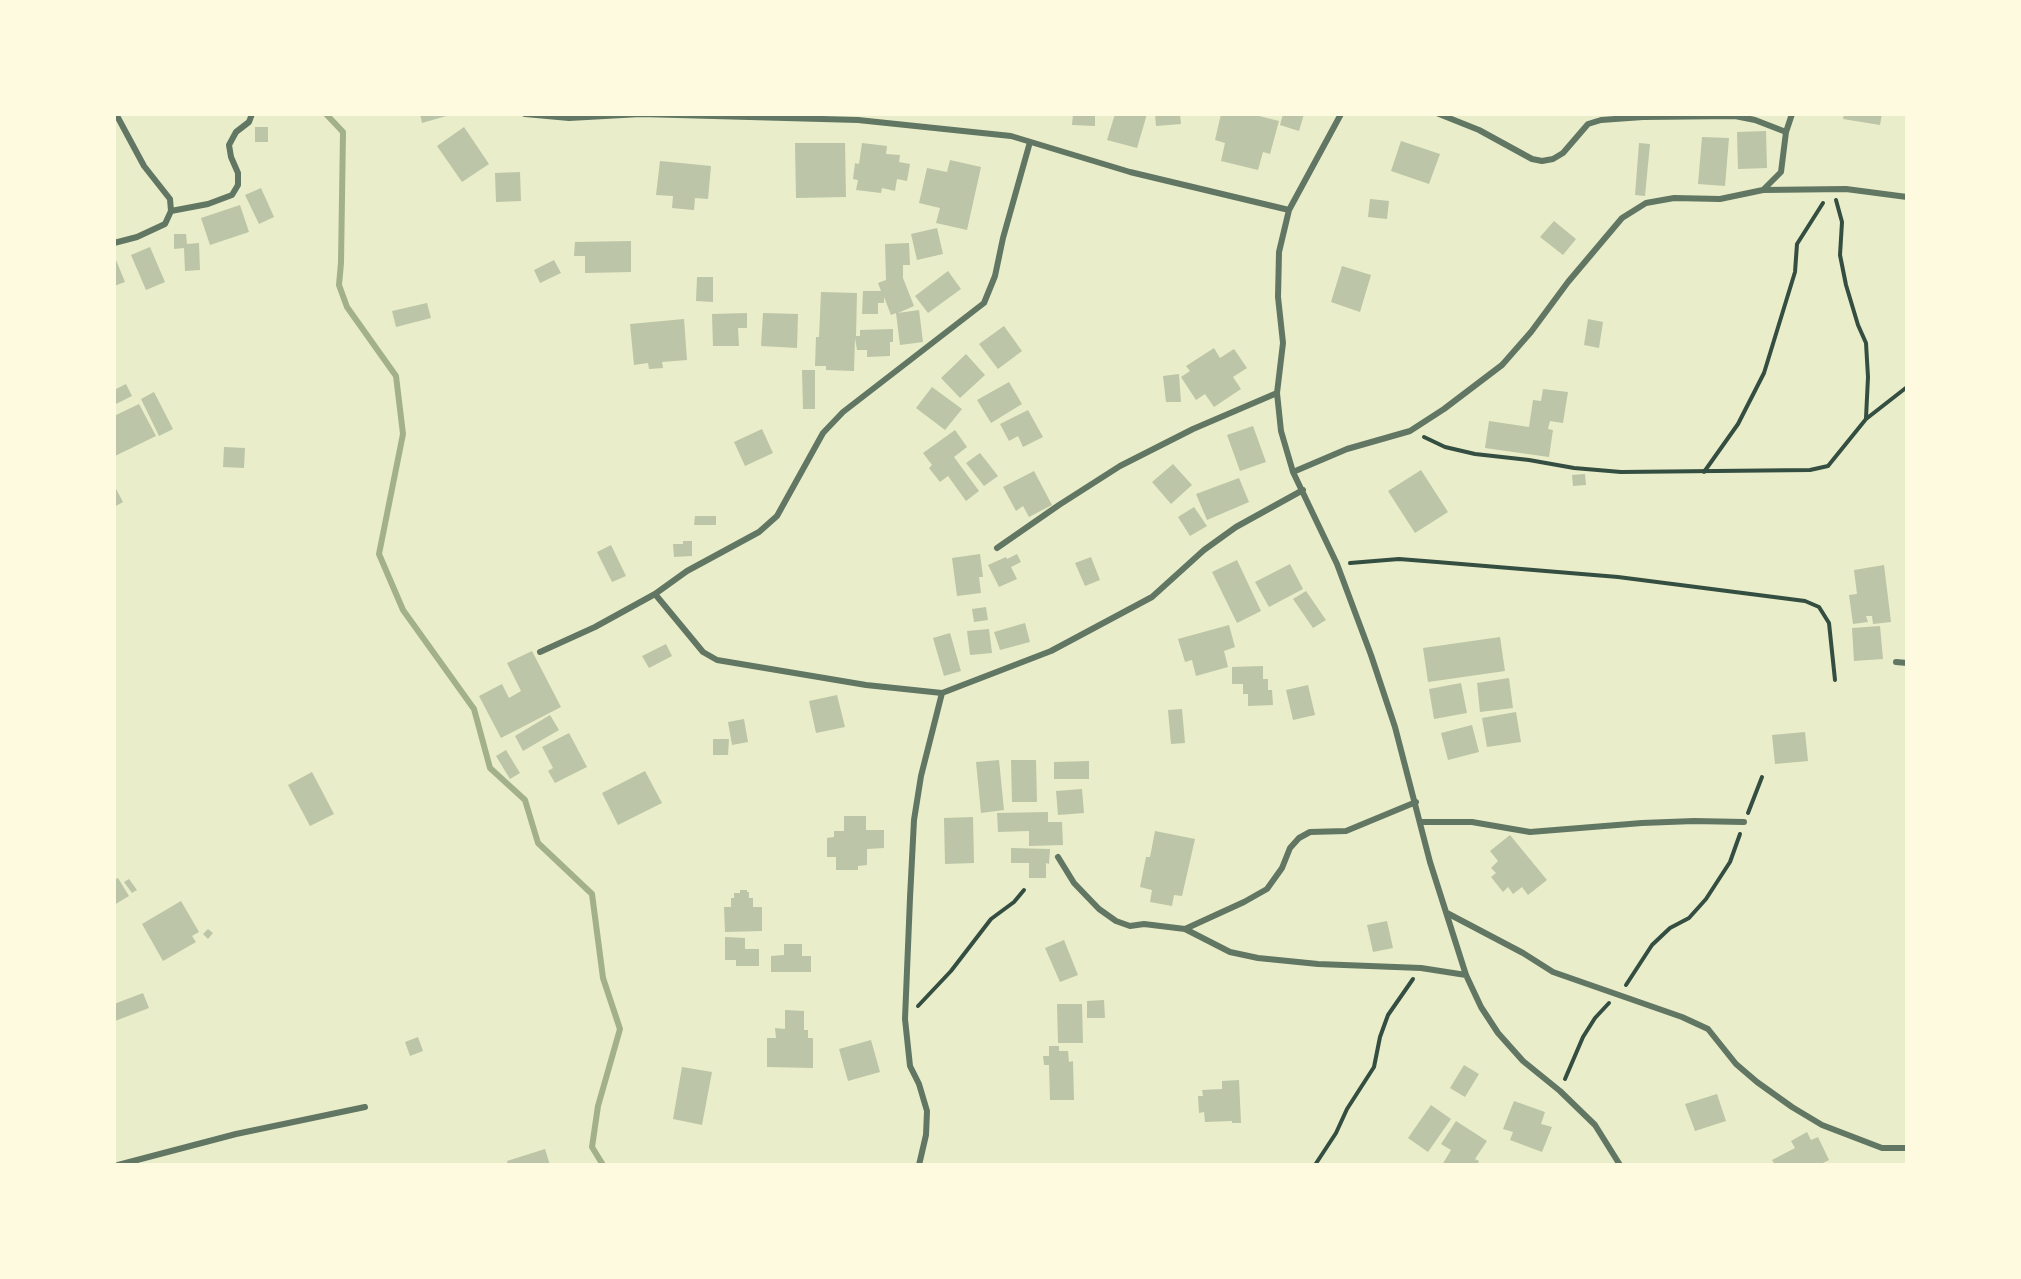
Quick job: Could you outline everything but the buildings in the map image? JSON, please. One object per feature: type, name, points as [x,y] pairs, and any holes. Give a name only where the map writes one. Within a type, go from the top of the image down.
[{"type":"street","points":[[114,243],[136,237],[165,224],[171,211],[170,199],[144,166],[117,114]]},
{"type":"street","points":[[171,211],[208,204],[232,195],[238,185],[238,173],[229,145],[236,132],[249,122],[252,114]]},
{"type":"street","points":[[525,114],[569,118],[641,114],[858,120],[1011,136],[1130,172],[1289,210]]},
{"type":"street","points":[[1341,114],[1289,210],[1279,252],[1278,297],[1283,343],[1277,393],[1281,431],[1293,472],[1337,564],[1395,727],[1430,862],[1466,975],[1481,1007],[1498,1033],[1523,1061],[1560,1091],[1595,1125],[1620,1165]]},
{"type":"street","points":[[1439,114],[1479,130],[1532,159],[1542,161],[1553,159],[1563,153],[1588,124],[1609,119],[1735,116],[1755,120],[1786,132]]},
{"type":"street","points":[[1762,190],[1781,172],[1786,132],[1792,114]]},
{"type":"street","points":[[540,652],[595,627],[655,594],[687,571],[759,532],[777,516],[823,433],[843,412],[984,303],[995,276],[1003,238],[1030,142]]},
{"type":"street","points":[[1293,472],[1347,449],[1410,431],[1444,409],[1502,365],[1622,218],[1646,202],[1674,198],[1720,199],[1762,190],[1846,189],[1907,197]]},
{"type":"street","points":[[997,548],[1120,466],[1193,429],[1277,393]]},
{"type":"street","points":[[655,594],[703,652],[717,660],[866,685],[942,693],[1051,651],[1152,597],[1204,550],[1236,527],[1303,490]]},
{"type":"street","points":[[1896,662],[1907,663]]},
{"type":"street","points":[[920,1165],[926,1135],[927,1111],[919,1084],[910,1066],[904,1019],[914,820],[921,776],[942,693]]},
{"type":"street","points":[[1185,929],[1267,889],[1282,868],[1290,848],[1299,838],[1310,832],[1346,831],[1416,802]]},
{"type":"street","points":[[1420,822],[1472,822],[1530,832],[1694,820],[1744,822]]},
{"type":"street","points":[[1058,857],[1074,883],[1099,909],[1116,921],[1130,926],[1144,924],[1185,929],[1230,952],[1258,958],[1318,964],[1421,968],[1466,975]]},
{"type":"street","points":[[1447,913],[1523,953],[1553,972],[1682,1017],[1708,1029],[1736,1064],[1757,1082],[1822,1125],[1882,1148],[1907,1148]]},
{"type":"street","points":[[118,1165],[236,1134],[365,1107]]},
{"type":"path","points":[[1704,472],[1738,424],[1764,373],[1795,272],[1797,244],[1822,204],[1846,189]]},
{"type":"path","points":[[1835,196],[1842,222],[1840,255],[1846,285],[1866,343],[1868,377],[1866,419]]},
{"type":"path","points":[[1410,431],[1445,447],[1475,454],[1610,471],[1810,470],[1828,466],[1866,419],[1907,387]]},
{"type":"path","points":[[1337,564],[1399,560],[1428,561],[1618,577],[1805,601],[1819,607],[1829,623],[1835,680]]},
{"type":"path","points":[[1560,1091],[1583,1037],[1595,1017],[1620,996],[1652,945],[1670,928],[1689,918],[1706,899],[1730,862],[1762,777]]},
{"type":"path","points":[[904,1019],[951,972],[991,919],[1014,902],[1024,890]]},
{"type":"path","points":[[1315,1165],[1374,1067],[1380,1037],[1388,1015],[1421,968]]},
{"type":"waterway","points":[[326,114],[343,132],[339,285],[347,307],[396,376],[403,434],[379,554],[403,610],[474,709],[490,768],[525,800],[538,843],[592,894],[603,978],[620,1029],[598,1106],[592,1147],[603,1165]]}]
